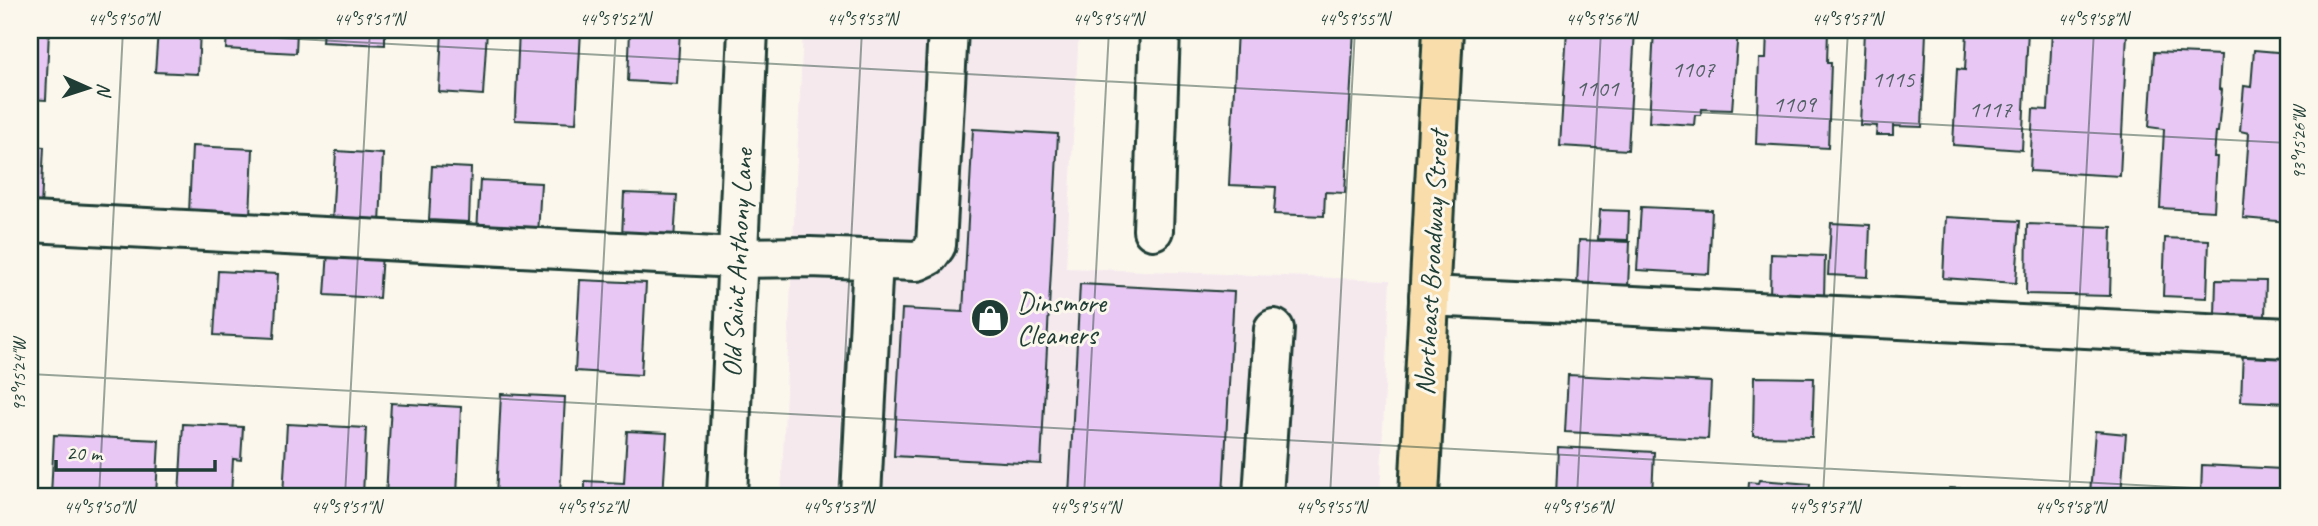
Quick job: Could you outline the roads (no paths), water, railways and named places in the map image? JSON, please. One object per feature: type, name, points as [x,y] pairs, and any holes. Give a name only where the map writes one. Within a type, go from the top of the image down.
[{"type":"main road","name":"Northeast Broadway Street","points":[[1419,496],[1443,30]]},
{"type":"street","name":"Old Saint Anthony Lane","points":[[727,496],[748,30]]},
{"type":"street","points":[[30,222],[737,258],[810,257],[917,261],[928,256],[936,245],[948,30]]},
{"type":"street","points":[[1153,230],[1160,30]]},
{"type":"street","points":[[861,496],[873,259]]},
{"type":"street","points":[[1430,296],[2288,338]]},
{"type":"street","points":[[1263,496],[1274,329]]},
{"type":"place","name":"Dinsmore Cleaners","points":[[990,318]]}]
